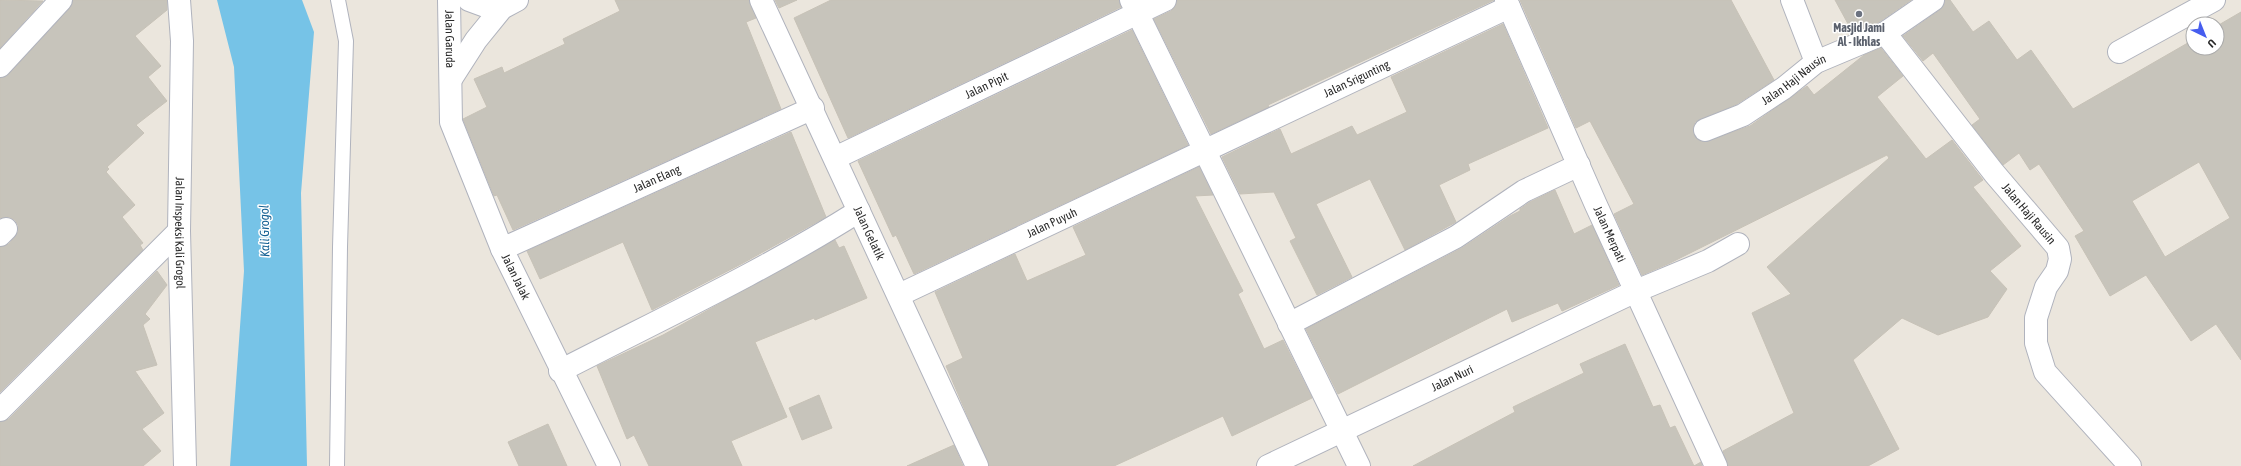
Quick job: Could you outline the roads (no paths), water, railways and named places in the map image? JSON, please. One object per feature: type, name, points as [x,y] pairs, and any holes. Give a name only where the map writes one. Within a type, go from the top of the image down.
[{"type":"street","name":"Jalan Inspeksi Kali Grogol","points":[[179,0],[182,41],[179,230],[185,466]]},
{"type":"street","name":"Jalan Garuda","points":[[449,0],[451,79]]},
{"type":"street","name":"Jalan Gelatik","points":[[762,0],[977,466]]},
{"type":"street","name":"Jalan Pipit","points":[[835,158],[1134,7],[1165,0]]},
{"type":"street","points":[[1792,0],[1816,62]]},
{"type":"street","name":"Jalan Haji Nausin","points":[[1705,130],[1743,115],[1784,88],[1816,62],[1885,33],[1933,0]]},
{"type":"street","points":[[2119,52],[2214,0]]},
{"type":"street","points":[[0,66],[58,1]]},
{"type":"street","points":[[473,1],[510,4]]},
{"type":"street","name":"Jalan Srigunting","points":[[1204,151],[1508,3]]},
{"type":"street","name":"Jalan Merpati","points":[[1508,3],[1579,165],[1716,466]]},
{"type":"street","points":[[451,79],[476,40],[510,4]]},
{"type":"street","points":[[1134,7],[1359,466]]},
{"type":"street","name":"Jalan Haji Rausin","points":[[1885,33],[1994,173],[2058,248],[2060,259],[2057,271],[2046,287],[2036,318],[2036,343],[2045,372],[2130,466]]},
{"type":"street","name":"Jalan Jalak","points":[[451,79],[451,122],[502,249],[560,370],[609,466]]},
{"type":"street","name":"Jalan Elang","points":[[502,249],[813,108]]},
{"type":"street","name":"Jalan Puyuh","points":[[899,295],[1204,151]]},
{"type":"street","points":[[1289,324],[1456,237],[1524,191],[1579,165]]},
{"type":"street","points":[[560,370],[747,276],[817,238],[859,211]]},
{"type":"street","points":[[0,410],[179,230]]},
{"type":"street","points":[[1636,291],[1708,262],[1738,244]]},
{"type":"street","name":"Jalan Nuri","points":[[1268,466],[1636,291]]},
{"type":"lane","points":[[337,466],[340,247],[346,42],[338,0]]},
{"type":"water","name":"Kali Grogol","points":[[217,0],[302,0],[314,32],[301,193],[307,466],[230,466],[244,271],[234,67]]},
{"type":"place","name":"Masjid Jami Al - Ikhlas","points":[[1859,14]]}]
